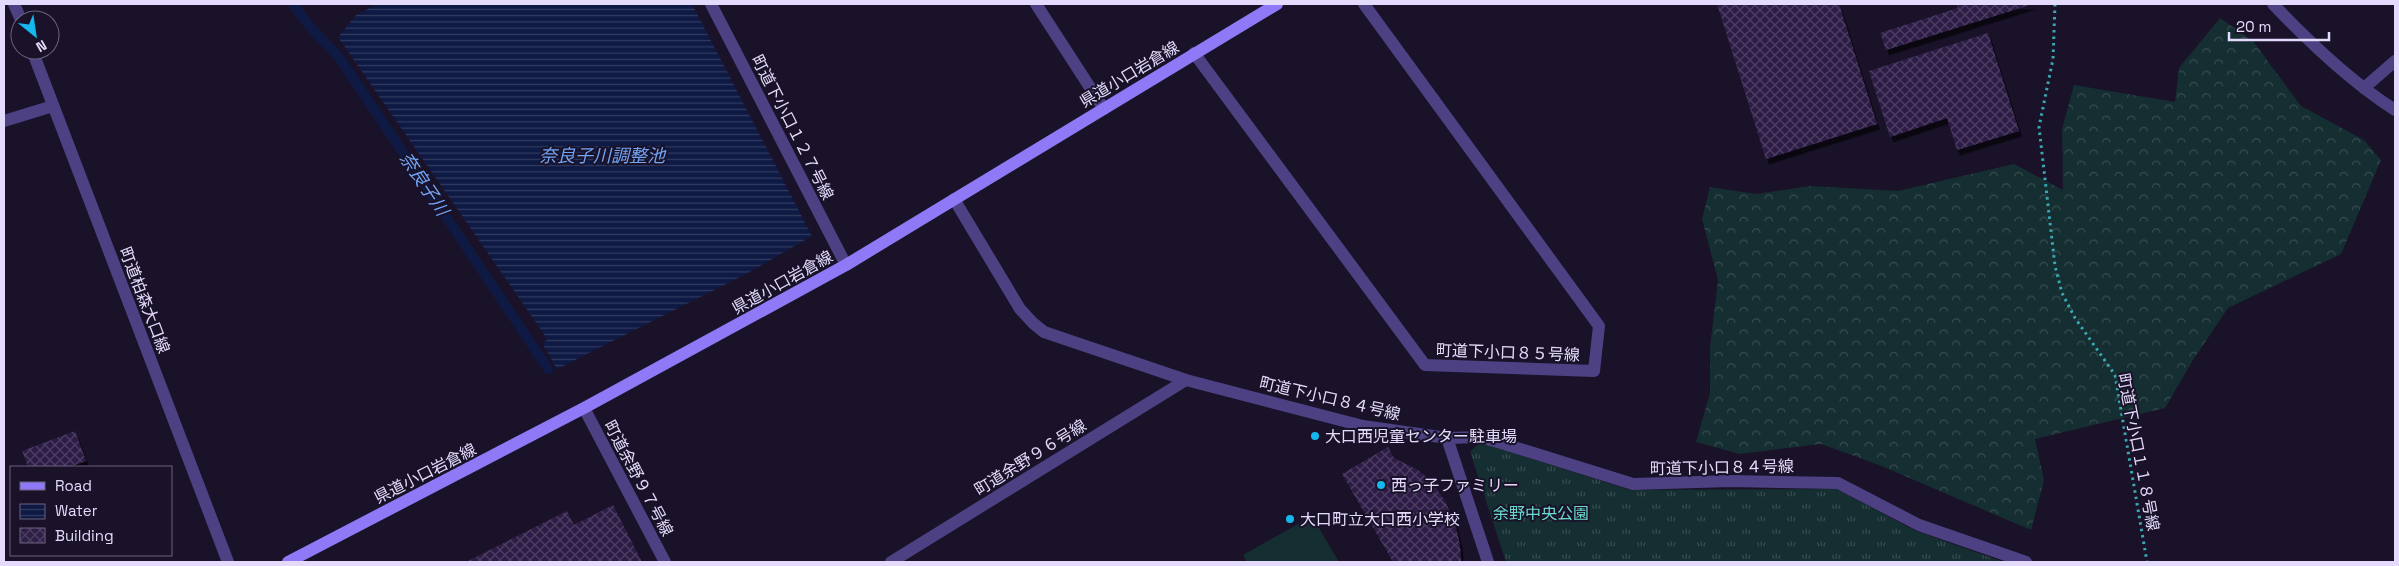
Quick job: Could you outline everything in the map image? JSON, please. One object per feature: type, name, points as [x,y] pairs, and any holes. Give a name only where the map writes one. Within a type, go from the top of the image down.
[{"type":"main road","name":"県道小口岩倉線","points":[[288,562],[584,408],[846,265],[1276,4]]},
{"type":"street","name":"町道下小口１２７号線","points":[[711,4],[846,265]]},
{"type":"street","points":[[1036,4],[1104,109]]},
{"type":"street","name":"町道下小口８５号線","points":[[1194,53],[1425,365],[1594,371],[1599,326],[1364,4]]},
{"type":"street","points":[[2273,4],[2317,48],[2364,88],[2395,110]]},
{"type":"street","name":"町道柏森大口線","points":[[36,60],[228,562]]},
{"type":"street","points":[[2364,88],[2395,61]]},
{"type":"street","points":[[4,121],[54,106]]},
{"type":"street","name":"町道下小口８４号線","points":[[954,199],[1020,309],[1044,332],[1186,380],[1364,426],[1447,438],[1482,437],[1633,484],[1730,481],[1838,483],[1919,525],[2026,562]]},
{"type":"street","name":"町道余野９６号線","points":[[891,562],[1186,380]]},
{"type":"street","name":"町道余野９７号線","points":[[584,408],[665,562]]},
{"type":"street","points":[[1447,438],[1488,562]]},
{"type":"path","name":"町道下小口１１８号線","points":[[2055,4],[2052,59],[2039,127],[2055,266],[2062,293],[2075,318],[2115,375],[2147,562]]},
{"type":"green space","points":[[2220,18],[2253,41],[2301,106],[2364,140],[2381,160],[2341,254],[2228,308],[2193,360],[2165,408],[2035,439],[2044,480],[2031,530],[1879,465],[1821,444],[1740,454],[1696,442],[1710,393],[1710,347],[1718,280],[1702,219],[1710,187],[1756,194],[1811,186],[1898,191],[2014,164],[2063,190],[2062,129],[2074,85],[2175,102],[2179,68]]},
{"type":"green space","name":"余野中央公園","points":[[1480,442],[1630,490],[1836,489],[1916,531],[2004,562],[1506,562],[1470,452]]},
{"type":"green space","points":[[1312,516],[1339,562],[1247,562],[1243,555]]},
{"type":"water","name":"奈良子川調整池","points":[[378,4],[692,4],[812,236],[748,273],[557,369],[542,343],[547,340],[544,334],[338,37],[356,15]]},
{"type":"building","points":[[1717,4],[1839,4],[1877,124],[1766,159]]},
{"type":"building","points":[[1956,4],[2033,4],[1886,50],[1880,33],[1958,8]]},
{"type":"building","points":[[1988,33],[2019,131],[1957,150],[1947,118],[1890,137],[1869,71]]},
{"type":"building","points":[[75,431],[86,461],[72,466],[28,466],[22,451]]},
{"type":"building","points":[[1388,447],[1394,458],[1418,470],[1431,481],[1445,501],[1455,523],[1460,545],[1461,562],[1393,562],[1342,474]]},
{"type":"building","points":[[613,505],[642,562],[466,562],[567,511],[574,525]]},
{"type":"waterway","name":"奈良子川","points":[[293,4],[309,26],[339,57],[548,369]]},
{"type":"place","name":"大口西児童センター駐車場","points":[[1315,436]]},
{"type":"place","name":"西っ子ファミリー","points":[[1381,485]]},
{"type":"place","name":"大口町立大口西小学校","points":[[1290,519]]}]
